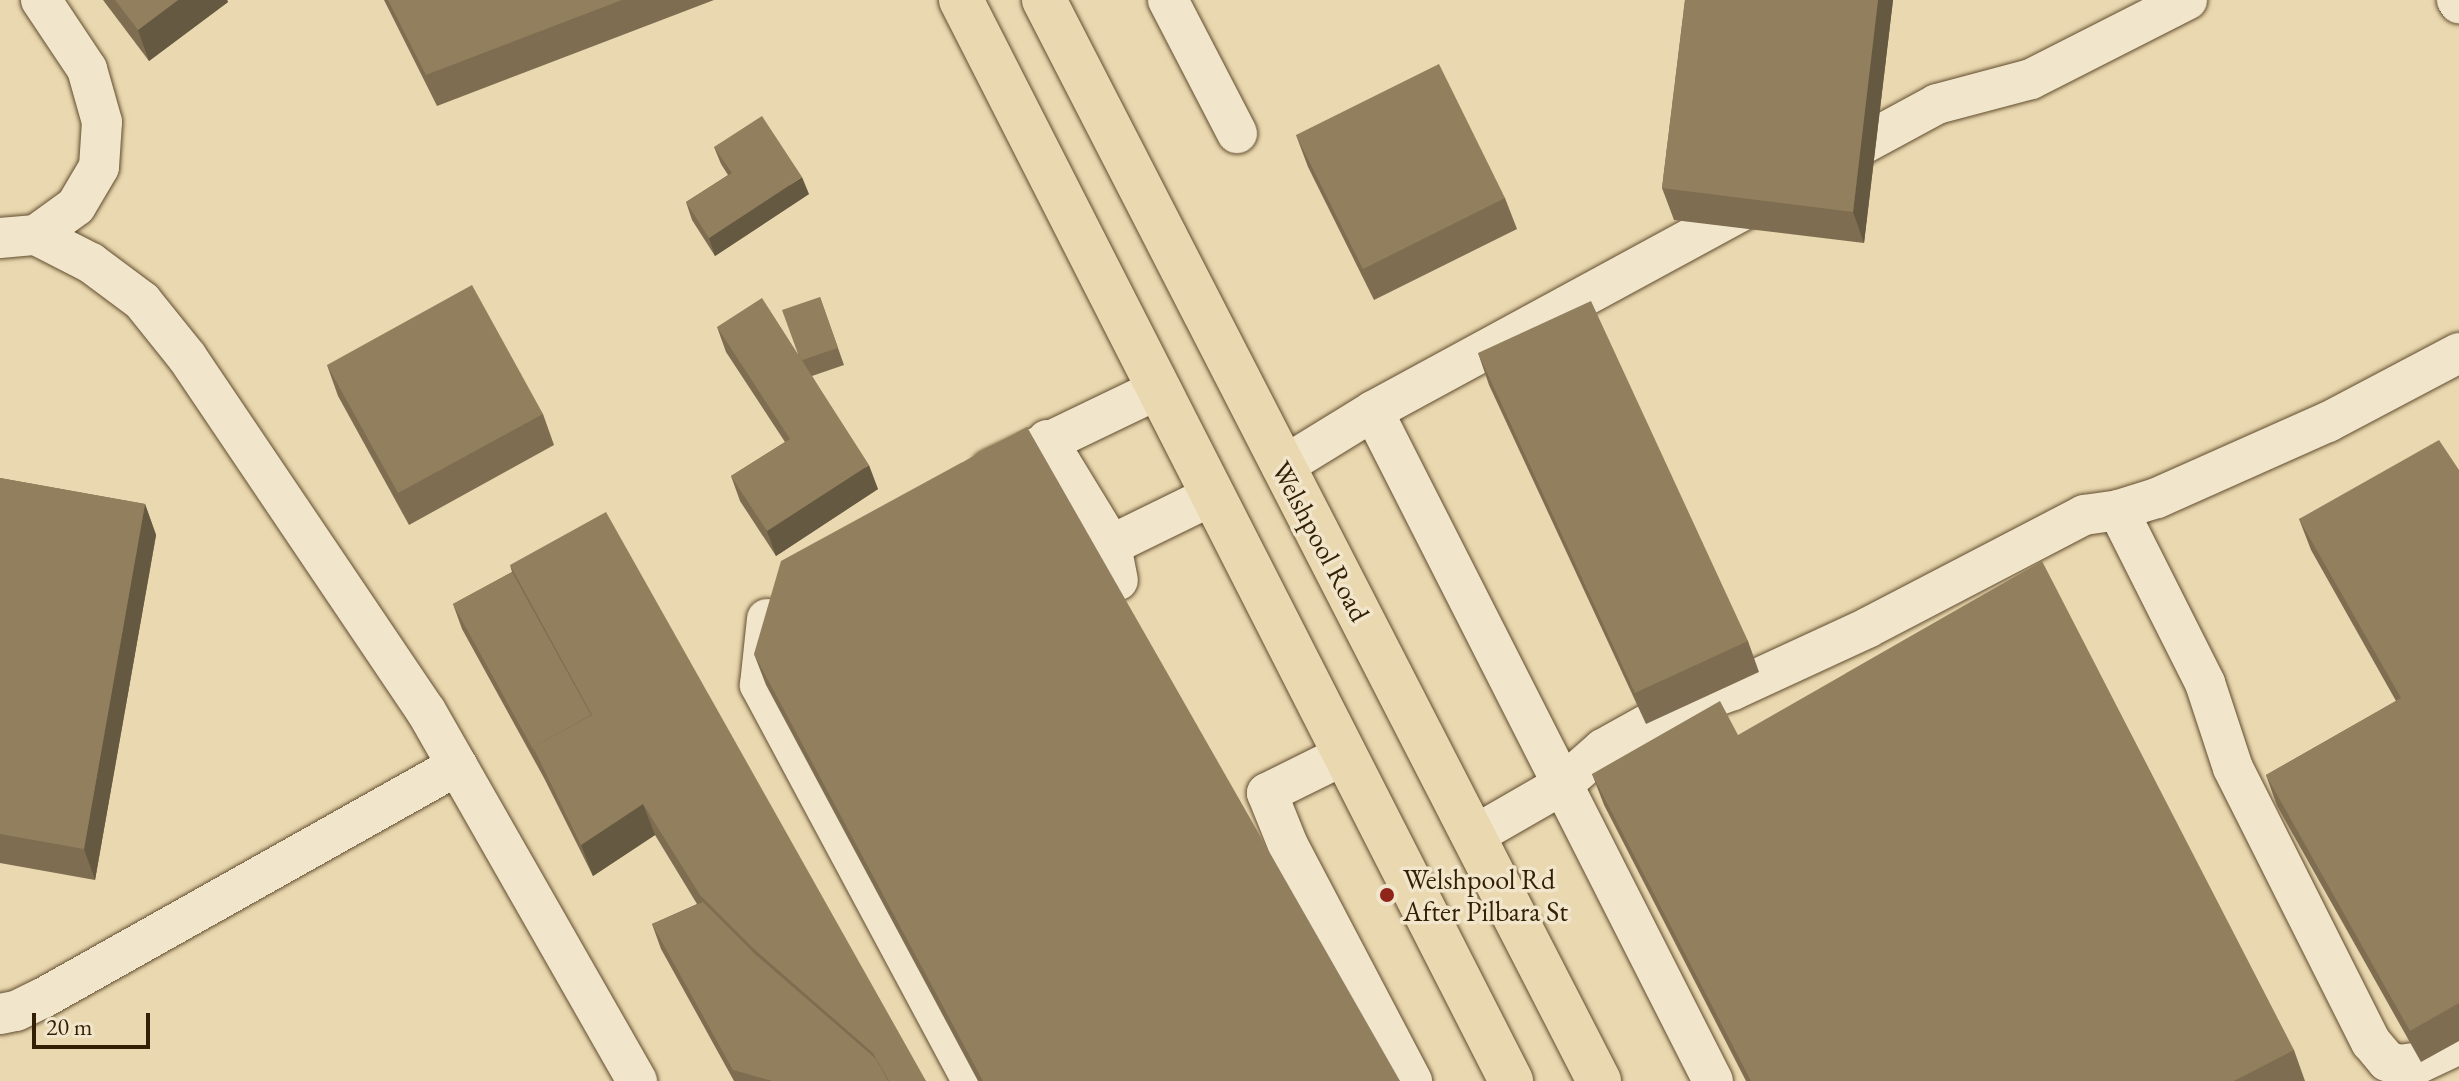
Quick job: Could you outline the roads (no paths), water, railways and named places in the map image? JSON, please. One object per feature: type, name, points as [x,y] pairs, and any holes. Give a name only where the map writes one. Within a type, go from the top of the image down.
[{"type":"main road","points":[[961,0],[1511,1081]]},
{"type":"main road","name":"Welshpool Road","points":[[1044,0],[1599,1081]]},
{"type":"lane","points":[[18,237],[76,206],[99,167],[102,122],[87,69],[41,0]]},
{"type":"lane","points":[[1168,0],[1237,133]]},
{"type":"lane","points":[[1282,467],[1373,411],[1937,104],[2031,79],[2187,0]]},
{"type":"lane","points":[[18,237],[91,263],[142,301],[187,357],[426,711],[637,1081]]},
{"type":"lane","points":[[1475,835],[1562,785],[1603,749],[1664,715],[1733,690],[1867,628],[2084,515],[2118,510],[2157,498],[2228,463],[2328,422],[2459,353]]},
{"type":"lane","points":[[963,483],[1158,389]]},
{"type":"lane","points":[[1373,411],[1713,1081]]},
{"type":"lane","points":[[1047,440],[1115,562],[1211,496]]},
{"type":"lane","points":[[2118,510],[2205,683],[2233,768],[2371,1042],[2387,1061],[2399,1065],[2421,1062],[2456,1046]]},
{"type":"lane","points":[[786,582],[769,608],[762,641],[760,685],[924,953],[972,1081]]},
{"type":"lane","points":[[1344,755],[1253,799],[1288,845],[1412,1081]]},
{"type":"lane","points":[[0,1014],[16,1011],[43,998],[457,766]]},
{"type":"place","name":"Welshpool Rd After Pilbara St","points":[[1387,895]]}]
